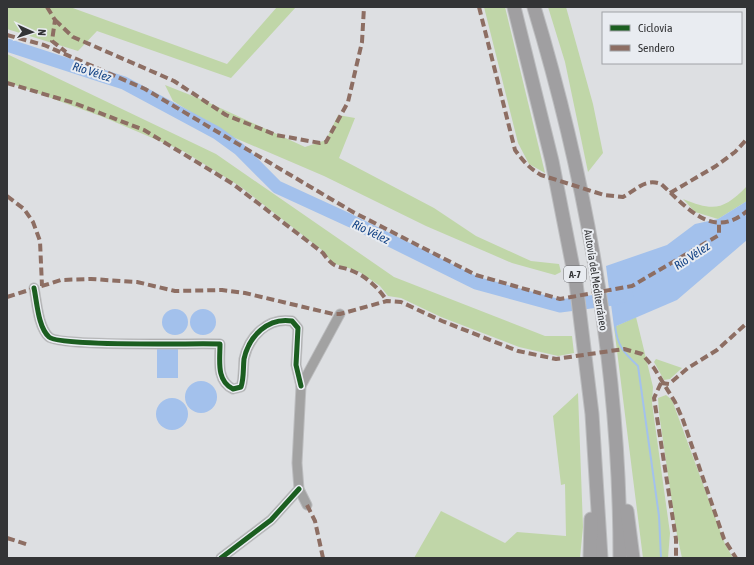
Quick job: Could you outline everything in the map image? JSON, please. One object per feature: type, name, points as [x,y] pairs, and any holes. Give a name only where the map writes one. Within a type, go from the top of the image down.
[{"type":"highway","name":"Autovía del Mediterráneo","points":[[514,7],[552,161],[576,284],[592,414],[601,558]]},
{"type":"highway","name":"Autovía del Mediterráneo","points":[[534,7],[555,77],[574,158],[598,280],[611,384],[620,528],[620,558]]},
{"type":"highway","points":[[611,384],[633,558]]},
{"type":"highway","points":[[590,558],[592,414]]},
{"type":"street","points":[[34,288],[42,326],[48,336],[54,341],[89,344],[220,344],[221,379],[225,384],[233,389],[242,387],[244,359],[248,349],[261,329],[272,322],[284,320],[292,321],[298,328],[296,365],[301,386],[297,463],[299,490],[307,505]]},
{"type":"street","points":[[301,386],[340,314]]},
{"type":"street","points":[[221,558],[271,520],[299,490]]},
{"type":"green space","points":[[7,7],[70,7],[227,64],[277,7],[296,7],[231,78],[97,31],[78,51],[7,29]]},
{"type":"green space","points":[[484,7],[505,7],[545,173],[529,164],[518,143]]},
{"type":"green space","points":[[548,7],[566,7],[593,104],[603,153],[588,172],[565,62]]},
{"type":"green space","points":[[7,54],[216,154],[394,277],[545,336],[572,336],[574,353],[558,356],[519,347],[441,317],[401,298],[388,296],[380,286],[358,271],[332,263],[323,251],[241,187],[183,151],[103,117],[7,82]]},
{"type":"green space","points":[[165,85],[203,100],[305,147],[326,140],[338,115],[355,118],[339,158],[434,208],[476,236],[531,261],[559,264],[561,272],[555,275],[512,263],[426,226],[324,176],[228,135],[173,101]]},
{"type":"green space","points":[[747,186],[747,201],[718,219],[695,212],[683,199],[702,206],[717,206],[731,200]]},
{"type":"green space","points":[[636,317],[653,387],[652,403],[670,533],[668,558],[643,558],[614,327]]},
{"type":"green space","points":[[656,359],[682,368],[670,379],[664,380],[654,362]]},
{"type":"green space","points":[[578,393],[583,527],[580,558],[414,558],[441,511],[505,543],[517,532],[566,536],[565,484],[561,485],[553,416]]},
{"type":"green space","points":[[666,395],[672,400],[725,544],[733,558],[682,558],[676,530],[659,413],[658,398]]},
{"type":"water","points":[[747,201],[747,240],[677,300],[614,327],[606,266],[667,245],[695,224],[718,219]]},
{"type":"water","points":[[175,309],[184,313],[188,322],[184,331],[175,335],[166,331],[162,322],[166,313]]},
{"type":"water","points":[[203,309],[212,313],[216,322],[212,331],[203,335],[194,331],[190,322],[194,313]]},
{"type":"water","points":[[157,349],[178,349],[178,378],[157,378]]},
{"type":"water","points":[[201,381],[212,386],[217,397],[212,408],[201,413],[190,408],[185,397],[190,386]]},
{"type":"water","points":[[172,398],[183,403],[188,414],[183,425],[172,430],[161,425],[156,414],[161,403]]},
{"type":"waterway","name":"Río Vélez","points":[[7,45],[124,83],[217,133],[239,149],[277,187],[351,221],[476,283],[560,306],[613,299],[627,295]]},
{"type":"waterway","points":[[615,325],[619,343],[628,356],[638,366],[659,516],[661,558]]},
{"type":"marked path","points":[[47,7],[55,20],[52,41],[66,52]]},
{"type":"marked path","points":[[55,20],[73,37],[174,81],[226,115],[276,135],[320,143],[326,142],[348,102],[362,42],[364,7]]},
{"type":"marked path","points":[[479,7],[515,150],[533,170],[541,175],[604,195],[623,197],[645,184],[661,184],[690,210],[700,217],[711,221],[722,223],[734,219],[747,211]]},
{"type":"marked path","points":[[7,35],[44,45],[145,89],[353,212],[476,275],[560,299],[632,286],[719,235],[719,223]]},
{"type":"marked path","points":[[7,83],[74,103],[144,130],[233,184],[323,253],[331,263],[338,267],[351,270],[366,278],[378,289],[387,301]]},
{"type":"marked path","points":[[670,193],[716,166],[735,152],[747,139]]},
{"type":"marked path","points":[[7,196],[24,209],[33,222],[40,241],[42,286]]},
{"type":"marked path","points":[[7,297],[61,280],[91,279],[137,282],[175,291],[222,290],[245,293],[333,314],[340,314],[387,301],[401,302],[442,321],[518,351],[556,359],[624,349],[642,354],[654,368],[675,402],[683,420],[724,539],[736,558]]},
{"type":"marked path","points":[[661,383],[669,384],[688,368],[717,350],[747,323]]},
{"type":"marked path","points":[[661,383],[654,398],[676,539],[676,558]]},
{"type":"marked path","points":[[307,505],[315,521],[323,558]]},
{"type":"marked path","points":[[7,538],[29,545]]},
{"type":"cycle path","points":[[34,288],[40,321],[45,333],[49,337],[77,342],[130,344],[220,344],[221,375],[224,381],[233,389],[241,387],[244,359],[250,343],[255,336],[268,325],[275,322],[292,321],[298,328],[296,365],[301,386]]},
{"type":"cycle path","points":[[221,558],[271,520],[299,489]]}]
